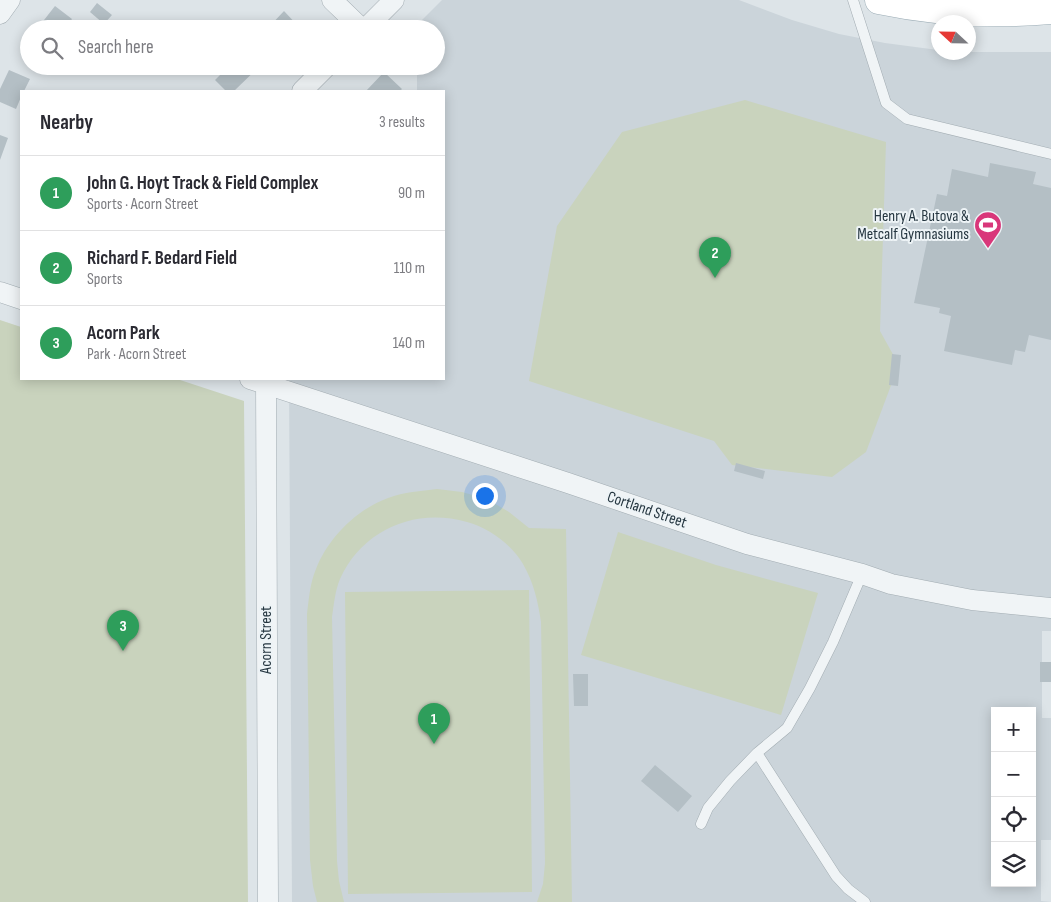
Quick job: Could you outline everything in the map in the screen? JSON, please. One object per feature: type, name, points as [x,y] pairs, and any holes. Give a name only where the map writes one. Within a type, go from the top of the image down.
[{"type":"main road","points":[[879,0],[953,11],[1006,13],[1051,10]]},
{"type":"street","points":[[0,14],[10,0]]},
{"type":"street","points":[[332,0],[353,20]]},
{"type":"street","points":[[373,20],[394,0]]},
{"type":"street","points":[[303,90],[318,75]]},
{"type":"street","points":[[0,292],[20,299]]},
{"type":"street","name":"Cortland Street","points":[[261,381],[747,544],[862,574],[891,584],[972,600],[1051,608]]},
{"type":"street","name":"Acorn Street","points":[[261,381],[268,902]]},
{"type":"lane","points":[[853,0],[886,103],[907,119],[1051,154]]},
{"type":"lane","points":[[701,824],[708,808],[730,781],[757,753],[787,728],[834,642],[862,574]]},
{"type":"lane","points":[[757,753],[836,876],[848,889],[865,902]]},
{"type":"shaded area","points":[[442,0],[739,0],[792,20],[839,34],[931,49],[931,60],[976,60],[976,52],[1051,52],[1051,631],[1042,631],[1042,718],[1051,718],[1051,840],[1041,840],[1041,901],[1051,902],[292,902],[289,380],[445,380],[445,90],[417,90],[417,75],[445,75],[445,20],[422,20]]},
{"type":"green space","points":[[745,100],[886,142],[880,331],[895,358],[893,380],[866,452],[832,477],[732,465],[714,441],[529,381],[557,226],[622,132]]},
{"type":"green space","points":[[0,320],[20,327],[20,380],[180,380],[244,401],[248,902],[0,902]]},
{"type":"green space","points":[[437,489],[462,492],[487,499],[509,512],[529,528],[566,529],[572,902],[537,902],[543,884],[545,863],[541,622],[533,585],[518,557],[499,538],[483,528],[467,522],[448,518],[428,518],[392,526],[376,535],[362,547],[350,562],[337,588],[332,617],[337,861],[344,902],[317,902],[310,860],[307,614],[312,580],[328,546],[345,526],[365,509],[394,496]]},
{"type":"green space","points":[[618,532],[716,565],[818,593],[781,715],[581,655]]},
{"type":"green space","points":[[529,590],[532,892],[348,894],[345,592]]},
{"type":"building","points":[[97,3],[112,15],[108,20],[99,20],[90,12]]},
{"type":"building","points":[[55,6],[72,19],[71,20],[44,20]]},
{"type":"building","points":[[284,11],[292,20],[276,20]]},
{"type":"building","points":[[9,70],[30,79],[24,90],[20,90],[20,99],[16,109],[0,102],[0,89]]},
{"type":"building","points":[[220,75],[251,75],[235,90],[225,90],[215,80]]},
{"type":"building","points":[[381,75],[387,75],[402,89],[401,90],[367,90]]},
{"type":"building","points":[[0,135],[8,138],[0,160]]},
{"type":"building","name":"Henry A. Butova & Metcalf Gymnasiums","points":[[990,163],[1036,172],[1033,184],[1051,188],[1051,340],[1029,335],[1025,352],[1015,350],[1012,365],[944,351],[951,316],[939,313],[940,308],[914,303],[937,194],[947,196],[952,169],[988,177]]},
{"type":"building","points":[[892,354],[901,355],[898,386],[889,385]]},
{"type":"building","points":[[736,463],[765,471],[763,479],[734,471]]},
{"type":"building","points":[[1040,662],[1051,662],[1051,682],[1040,682]]},
{"type":"building","points":[[573,674],[588,674],[588,706],[574,706]]},
{"type":"building","points":[[655,765],[692,796],[678,812],[641,781]]},
{"type":"place","name":"Henry A. Butova & Metcalf Gymnasiums","points":[[988,249]]},
{"type":"place","name":"Richard F. Bedard Field","points":[[715,278]]},
{"type":"place","name":"Acorn Park","points":[[123,651]]},
{"type":"place","name":"John G. Hoyt Track & Field Complex","points":[[434,744]]}]
